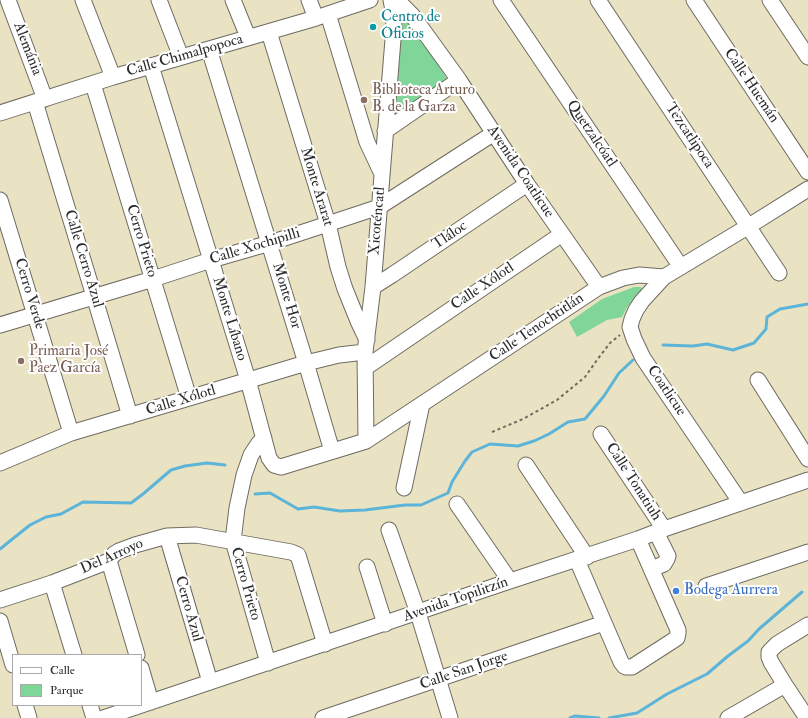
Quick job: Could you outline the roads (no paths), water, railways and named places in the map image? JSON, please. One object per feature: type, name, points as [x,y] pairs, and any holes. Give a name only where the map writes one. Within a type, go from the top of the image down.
[{"type":"street","name":"Alemánia","points":[[8,0],[40,100]]},
{"type":"street","points":[[84,0],[113,76]]},
{"type":"street","points":[[159,0],[181,57]]},
{"type":"street","points":[[233,0],[248,37]]},
{"type":"street","points":[[309,0],[322,16],[367,142],[382,175]]},
{"type":"street","name":"Calle Chimalpopoca","points":[[0,113],[93,84],[113,76],[269,32],[370,0]]},
{"type":"street","name":"Xicoténcatl","points":[[366,441],[366,347],[373,287],[394,18],[391,0]]},
{"type":"street","name":"Avenida Coatlicue","points":[[397,0],[412,15],[459,80],[527,184],[599,287]]},
{"type":"street","name":"Quetzalcóatl","points":[[501,0],[681,267]]},
{"type":"street","name":"Tezcatlipoca","points":[[598,0],[779,273]]},
{"type":"street","name":"Calle Huemán","points":[[694,0],[808,172]]},
{"type":"street","points":[[770,0],[808,57]]},
{"type":"street","name":"Monte Ararat","points":[[269,32],[328,224],[338,267],[366,347]]},
{"type":"street","name":"Monte Hor","points":[[209,49],[270,243],[332,451]]},
{"type":"street","name":"Monte Líbano","points":[[151,66],[248,380],[269,458]]},
{"type":"street","points":[[385,131],[459,80]]},
{"type":"street","name":"Cerro Prieto","points":[[93,84],[189,398]]},
{"type":"street","name":"Calle Cerro Azul","points":[[40,100],[94,296],[130,416]]},
{"type":"street","name":"Calle Xochipilli","points":[[0,325],[270,243],[379,207],[494,133]]},
{"type":"street","name":"Tláloc","points":[[373,287],[527,184]]},
{"type":"street","points":[[664,277],[808,189]]},
{"type":"street","name":"Cerro Verde","points":[[0,200],[71,433]]},
{"type":"street","name":"Calle Xólotl","points":[[365,368],[562,234]]},
{"type":"street","name":"Calle Tenochtitlán","points":[[269,458],[274,465],[281,467],[366,441],[599,287],[623,278],[639,275],[664,277]]},
{"type":"street","name":"Coatlicue","points":[[664,277],[642,301],[636,310],[630,327],[634,339],[643,358],[741,503]]},
{"type":"street","name":"Calle Xólotl","points":[[0,463],[71,433],[306,363],[366,347]]},
{"type":"street","points":[[758,380],[808,459]]},
{"type":"street","points":[[404,488],[422,404]]},
{"type":"street","name":"Calle Tonatiuh","points":[[601,434],[660,531],[668,556],[664,564],[651,569]]},
{"type":"street","name":"Cerro Prieto","points":[[264,438],[251,455],[244,475],[237,508],[233,541],[268,663]]},
{"type":"street","points":[[526,465],[582,558],[604,623]]},
{"type":"street","name":"Avenida Topilitzín","points":[[142,705],[582,558],[808,480]]},
{"type":"street","points":[[457,504],[510,581]]},
{"type":"street","points":[[389,530],[418,613],[450,718]]},
{"type":"street","name":"Del Arroyo","points":[[0,600],[52,583],[109,561],[114,554],[135,545],[167,536],[196,535],[291,552],[298,555],[325,644]]},
{"type":"street","name":"Cerro Azul","points":[[167,536],[210,682]]},
{"type":"street","name":"Calle Tonatiuh","points":[[604,623],[621,662],[626,667],[632,667],[677,638],[678,630],[638,539]]},
{"type":"street","points":[[706,586],[808,552]]},
{"type":"street","points":[[109,561],[137,654]]},
{"type":"street","points":[[367,567],[385,624]]},
{"type":"street","points":[[52,583],[74,654]]},
{"type":"street","points":[[0,621],[12,661]]},
{"type":"street","name":"Calle San Jorge","points":[[323,718],[604,623]]},
{"type":"street","points":[[808,625],[777,644],[769,652],[771,662],[808,718]]},
{"type":"street","points":[[142,671],[151,702]]},
{"type":"street","points":[[728,718],[785,685]]},
{"type":"street","points":[[25,706],[29,718]]},
{"type":"street","points":[[90,706],[94,718]]},
{"type":"street","name":"Avenida Topilitzín","points":[[103,718],[139,706]]},
{"type":"waterway","points":[[663,345],[693,346],[707,344],[733,350],[754,343],[766,329],[767,317],[780,309],[808,304]]},
{"type":"waterway","points":[[255,494],[270,493],[298,509],[314,507],[340,511],[421,505],[448,493],[452,482],[472,452],[490,444],[518,446],[549,434],[568,422],[585,419],[604,396],[619,373],[633,360]]},
{"type":"waterway","points":[[0,549],[30,525],[46,517],[61,514],[83,502],[131,503],[171,470],[185,466],[207,463],[225,465]]},
{"type":"waterway","points":[[609,718],[637,713],[667,694],[707,674],[748,641],[759,629],[802,592]]},
{"type":"waterway","points":[[570,718],[575,716],[599,718]]},
{"type":"place","name":"Centro de Oficios","points":[[373,27]]},
{"type":"place","name":"Biblioteca Arturo B. de la Garza","points":[[364,100]]},
{"type":"place","name":"Primaria José Paez García","points":[[21,361]]},
{"type":"place","name":"Bodega Aurrera","points":[[676,591]]}]
